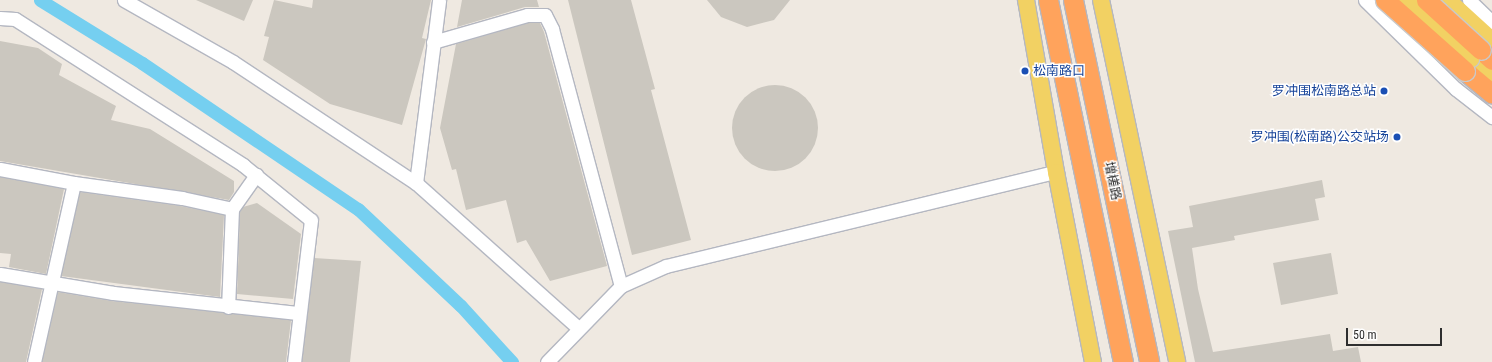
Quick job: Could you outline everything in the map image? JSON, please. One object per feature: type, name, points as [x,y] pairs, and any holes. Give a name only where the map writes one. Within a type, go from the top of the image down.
[{"type":"highway","name":"增槎路","points":[[1048,0],[1123,362]]},
{"type":"highway","name":"增槎路","points":[[1073,0],[1149,362]]},
{"type":"highway","points":[[1385,0],[1492,94]]},
{"type":"highway","points":[[1426,0],[1492,60]]},
{"type":"main road","points":[[1026,0],[1056,172],[1093,362]]},
{"type":"main road","name":"增槎路","points":[[1101,0],[1177,362]]},
{"type":"main road","points":[[1406,0],[1492,76]]},
{"type":"main road","points":[[1448,0],[1492,40]]},
{"type":"street","points":[[124,0],[233,62],[416,183],[578,328]]},
{"type":"street","points":[[416,183],[439,0]]},
{"type":"street","points":[[1365,0],[1456,89],[1492,117]]},
{"type":"street","points":[[1405,39],[1440,0]]},
{"type":"street","points":[[1469,0],[1492,22]]},
{"type":"street","points":[[434,42],[527,15],[545,15],[552,29],[621,286]]},
{"type":"street","points":[[0,18],[15,19],[256,176],[311,220],[298,313],[294,362]]},
{"type":"street","points":[[0,168],[74,183],[182,198],[232,209]]},
{"type":"street","points":[[548,362],[578,328],[621,286],[666,266],[1056,172]]},
{"type":"street","points":[[228,308],[232,209],[256,176]]},
{"type":"street","points":[[34,362],[74,183]]},
{"type":"street","points":[[0,274],[52,284],[228,308],[298,313]]},
{"type":"building","points":[[196,0],[253,0],[244,21]]},
{"type":"building","points":[[274,0],[312,8],[313,0],[431,0],[422,38],[426,39],[402,125],[330,104],[263,60],[269,37],[264,36]]},
{"type":"building","points":[[462,0],[537,0],[539,7],[525,7],[457,27]]},
{"type":"building","points":[[568,0],[631,0],[655,89],[651,90],[691,240],[632,255]]},
{"type":"building","points":[[707,0],[790,0],[774,20],[747,27],[721,17]]},
{"type":"building","points":[[528,23],[540,23],[544,32],[607,266],[550,281],[526,240],[517,243],[506,200],[466,210],[456,169],[452,170],[440,128],[456,44]]},
{"type":"building","points":[[0,41],[38,48],[62,64],[59,75],[116,106],[111,120],[150,129],[234,181],[234,192],[229,200],[0,161]]},
{"type":"building","points":[[775,85],[792,88],[806,97],[815,111],[818,128],[815,145],[806,159],[792,168],[775,171],[758,168],[744,159],[735,145],[732,128],[735,111],[744,97],[758,88]]},
{"type":"building","points":[[0,177],[64,189],[46,274],[9,267],[11,254],[0,253]]},
{"type":"building","points":[[1322,180],[1325,197],[1315,199],[1319,220],[1234,236],[1235,240],[1192,248],[1198,289],[1213,352],[1330,334],[1333,351],[1358,347],[1361,362],[1195,362],[1168,231],[1193,227],[1189,206]]},
{"type":"building","points":[[80,192],[181,206],[224,215],[220,297],[61,276]]},
{"type":"building","points":[[257,203],[301,234],[293,299],[237,294],[240,212],[243,207]]},
{"type":"building","points":[[1331,253],[1338,294],[1281,305],[1273,263]]},
{"type":"building","points":[[314,258],[361,261],[350,362],[302,362]]},
{"type":"building","points":[[0,282],[42,289],[26,362],[0,362]]},
{"type":"building","points":[[58,292],[112,301],[291,320],[286,362],[42,362]]},
{"type":"waterway","points":[[40,0],[142,63],[358,209],[461,306],[512,362]]},
{"type":"place","name":"松南路口","points":[[1025,71]]},
{"type":"place","name":"罗冲围松南路总站","points":[[1384,91]]},
{"type":"place","name":"罗冲围(松南路)公交站场","points":[[1397,137]]}]
